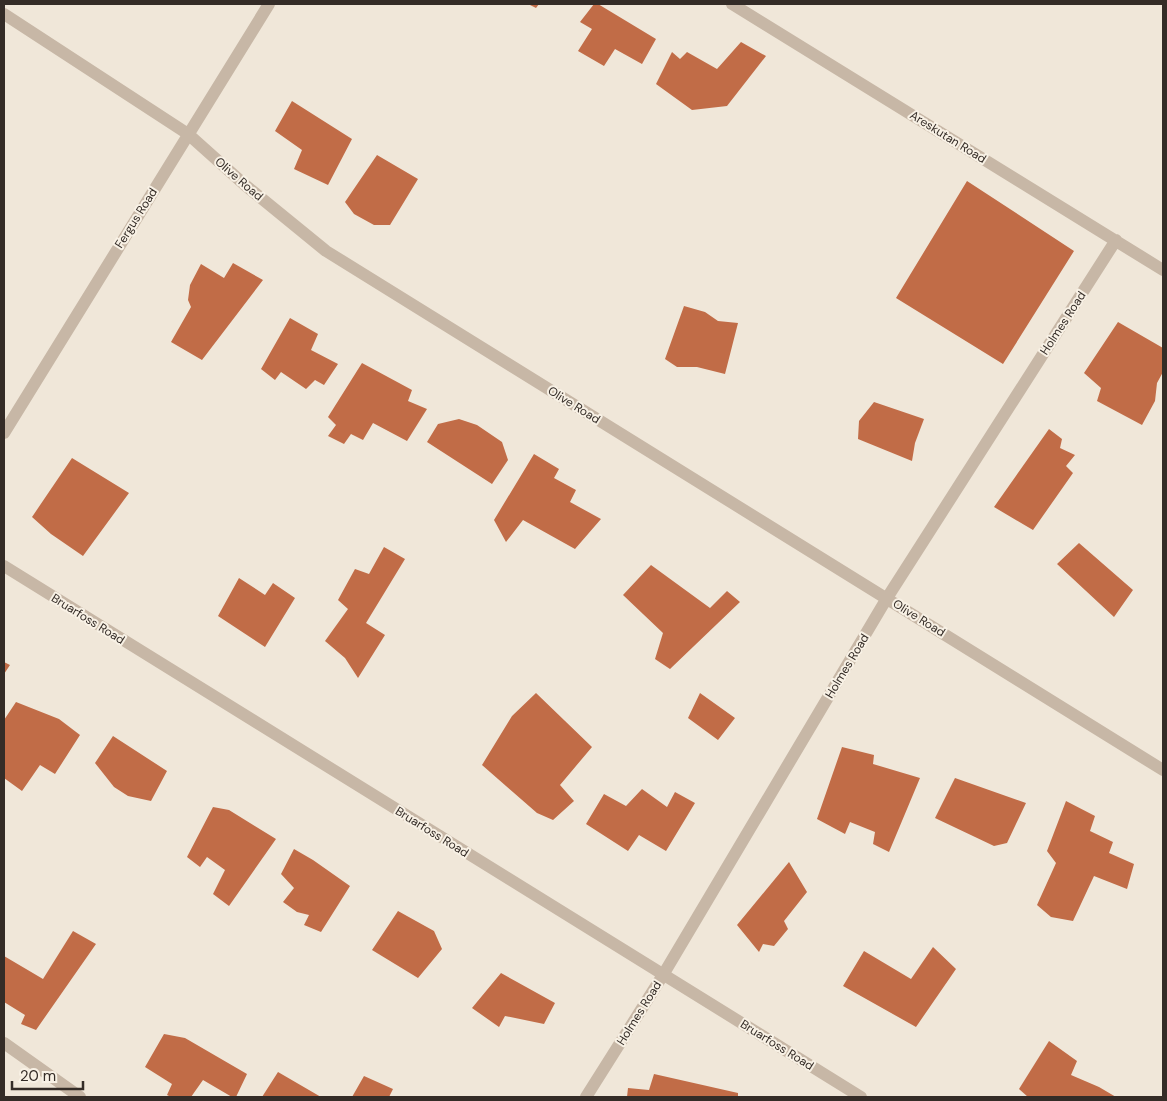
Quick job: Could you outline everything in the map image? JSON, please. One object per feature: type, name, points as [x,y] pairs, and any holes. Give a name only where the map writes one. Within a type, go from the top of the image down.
[{"type":"street","name":"Fergus Road","points":[[4,433],[269,4]]},
{"type":"street","name":"Areskutan Road","points":[[732,4],[1163,270]]},
{"type":"street","name":"Olive Road","points":[[4,14],[188,134],[245,185],[326,251],[1163,770]]},
{"type":"street","name":"Holmes Road","points":[[586,1097],[663,975],[887,598],[1116,240]]},
{"type":"street","name":"Bruarfoss Road","points":[[4,566],[861,1097]]},
{"type":"street","points":[[4,1043],[80,1097]]},
{"type":"building","points":[[528,4],[539,4],[536,8]]},
{"type":"building","points":[[594,4],[598,4],[656,39],[642,64],[615,49],[604,66],[578,51],[592,29],[580,22]]},
{"type":"building","points":[[741,42],[766,56],[727,106],[692,110],[656,84],[672,52],[680,59],[687,52],[717,69]]},
{"type":"building","points":[[292,101],[352,139],[328,185],[294,169],[302,150],[275,131]]},
{"type":"building","points":[[377,155],[418,179],[390,225],[374,225],[354,214],[345,202]]},
{"type":"building","points":[[967,181],[1074,251],[1003,364],[896,298]]},
{"type":"building","points":[[233,263],[263,280],[202,360],[171,342],[191,307],[188,300],[190,285],[201,264],[224,278]]},
{"type":"building","points":[[684,306],[705,312],[718,321],[738,323],[725,374],[697,367],[677,367],[665,359]]},
{"type":"building","points":[[290,318],[318,334],[311,350],[338,364],[324,385],[315,380],[306,389],[281,372],[275,380],[261,369]]},
{"type":"building","points":[[1118,322],[1163,348],[1163,372],[1157,383],[1155,401],[1142,425],[1097,401],[1101,388],[1084,373]]},
{"type":"building","points":[[362,363],[412,390],[408,401],[427,409],[407,441],[373,423],[363,440],[351,434],[344,444],[328,436],[336,425],[328,417]]},
{"type":"building","points":[[874,402],[924,419],[915,443],[912,461],[858,439],[859,421]]},
{"type":"building","points":[[459,419],[477,425],[502,442],[508,460],[492,484],[427,442],[438,424]]},
{"type":"building","points":[[1049,429],[1062,439],[1060,448],[1075,455],[1066,466],[1073,473],[1033,530],[994,507]]},
{"type":"building","points":[[534,454],[559,469],[554,478],[576,490],[570,502],[601,519],[575,549],[523,520],[506,542],[494,520]]},
{"type":"building","points":[[72,458],[129,493],[83,556],[51,534],[32,517]]},
{"type":"building","points":[[1079,543],[1133,590],[1114,617],[1057,564]]},
{"type":"building","points":[[384,547],[405,559],[366,623],[385,635],[358,678],[345,658],[325,641],[348,609],[338,600],[355,569],[369,574]]},
{"type":"building","points":[[651,565],[710,608],[727,591],[740,602],[670,669],[655,659],[663,633],[623,595]]},
{"type":"building","points":[[239,578],[265,595],[273,583],[295,598],[265,647],[218,616]]},
{"type":"building","points":[[4,662],[10,665],[4,674]]},
{"type":"building","points":[[536,693],[592,747],[560,785],[574,801],[553,820],[537,813],[482,765],[512,716]]},
{"type":"building","points":[[700,693],[735,718],[718,740],[688,718]]},
{"type":"building","points":[[16,702],[59,719],[80,735],[55,774],[40,765],[22,791],[4,778],[4,720]]},
{"type":"building","points":[[113,736],[167,771],[151,801],[128,796],[114,787],[95,763]]},
{"type":"building","points":[[842,747],[874,755],[873,764],[920,778],[889,852],[873,844],[875,832],[850,822],[845,834],[817,819]]},
{"type":"building","points":[[955,778],[1026,803],[1007,843],[994,846],[935,818]]},
{"type":"building","points":[[642,789],[667,807],[675,792],[695,803],[666,851],[639,835],[628,851],[586,824],[604,794],[626,806]]},
{"type":"building","points":[[1066,801],[1095,816],[1090,831],[1113,842],[1109,853],[1134,864],[1127,889],[1094,876],[1073,921],[1051,917],[1037,905],[1056,863],[1047,851]]},
{"type":"building","points":[[213,807],[229,810],[276,839],[229,906],[213,894],[225,870],[207,857],[200,867],[187,857]]},
{"type":"building","points":[[294,849],[350,886],[321,932],[304,925],[309,915],[297,912],[283,902],[294,888],[281,874]]},
{"type":"building","points":[[789,862],[807,892],[784,921],[788,929],[774,946],[763,944],[759,952],[737,925]]},
{"type":"building","points":[[398,911],[434,931],[442,949],[418,978],[372,950]]},
{"type":"building","points":[[73,931],[96,944],[36,1030],[21,1024],[25,1015],[4,1002],[4,956],[43,979]]},
{"type":"building","points":[[933,947],[956,969],[916,1027],[843,986],[864,951],[911,979]]},
{"type":"building","points":[[501,973],[555,1003],[544,1024],[505,1016],[499,1027],[472,1008]]},
{"type":"building","points":[[164,1034],[185,1038],[247,1074],[236,1097],[232,1097],[203,1080],[191,1097],[171,1097],[167,1095],[172,1084],[145,1067]]},
{"type":"building","points":[[1049,1041],[1077,1061],[1071,1075],[1099,1087],[1116,1097],[1028,1097],[1019,1089]]},
{"type":"building","points":[[278,1072],[321,1097],[262,1097]]},
{"type":"building","points":[[654,1074],[738,1093],[738,1097],[627,1097],[628,1088],[649,1090]]},
{"type":"building","points":[[364,1076],[393,1089],[389,1097],[352,1097]]}]
